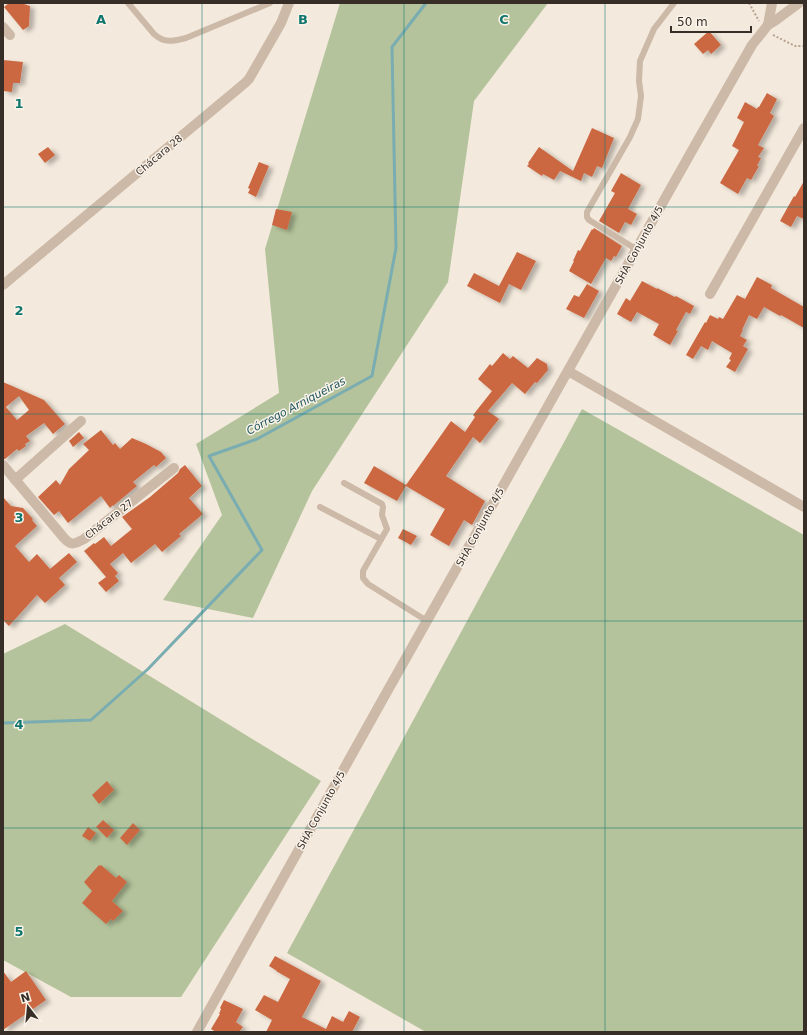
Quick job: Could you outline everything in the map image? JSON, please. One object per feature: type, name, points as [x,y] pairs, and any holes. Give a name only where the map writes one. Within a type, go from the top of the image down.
[{"type":"street","name":"Chácara 28","points":[[3,285],[245,83],[249,79],[281,23],[289,3]]},
{"type":"street","name":"SHA Conjunto 4/5","points":[[768,25],[772,3]]},
{"type":"street","name":"SHA Conjunto 4/5","points":[[198,1032],[427,621],[752,45],[768,25],[799,3]]},
{"type":"street","points":[[3,27],[10,35]]},
{"type":"street","points":[[710,294],[804,128]]},
{"type":"street","points":[[568,371],[804,507]]},
{"type":"street","points":[[15,480],[81,421]]},
{"type":"street","name":"Chácara 27","points":[[3,466],[64,538],[68,542],[74,544],[84,539],[174,468]]},
{"type":"lane","points":[[128,3],[154,34],[158,38],[166,41],[186,38],[270,3]]},
{"type":"lane","points":[[636,250],[589,220],[587,217],[587,212],[630,138],[638,119],[641,96],[638,81],[640,61],[654,29],[674,3]]},
{"type":"lane","points":[[344,483],[382,504],[383,507],[382,516],[387,528],[363,571],[363,578],[368,584],[427,621]]},
{"type":"lane","points":[[320,507],[381,539]]},
{"type":"green space","points":[[340,3],[548,3],[474,101],[448,282],[312,491],[253,618],[163,600],[222,515],[196,444],[279,393],[265,249]]},
{"type":"green space","points":[[582,409],[804,535],[804,1032],[426,1032],[287,953]]},
{"type":"green space","points":[[65,624],[321,781],[181,997],[71,997],[3,960],[3,654]]},
{"type":"building","points":[[9,3],[21,3],[30,6],[29,26],[23,30],[4,7]]},
{"type":"building","points":[[709,31],[721,45],[711,54],[708,50],[703,54],[694,44]]},
{"type":"building","points":[[3,60],[23,62],[20,83],[13,83],[12,92],[3,91]]},
{"type":"building","points":[[767,93],[777,99],[770,113],[774,116],[758,145],[764,148],[758,157],[761,158],[757,166],[759,166],[751,180],[747,178],[738,194],[720,183],[739,150],[732,146],[744,122],[737,118],[745,102],[757,109]]},
{"type":"building","points":[[592,128],[614,138],[602,168],[597,166],[592,177],[584,173],[581,181],[560,171],[554,180],[543,174],[542,176],[527,166],[539,147],[573,171]]},
{"type":"building","points":[[48,147],[55,155],[45,163],[38,154]]},
{"type":"building","points":[[259,162],[269,166],[256,197],[248,193],[250,189],[248,188]]},
{"type":"building","points":[[621,173],[641,185],[628,209],[637,214],[631,225],[625,222],[619,233],[599,221],[615,193],[611,191]]},
{"type":"building","points":[[804,181],[804,219],[797,216],[791,227],[780,221]]},
{"type":"building","points":[[276,209],[292,212],[287,230],[272,225]]},
{"type":"building","points":[[594,228],[622,246],[616,257],[614,256],[611,261],[606,258],[591,284],[569,271],[578,250],[580,251]]},
{"type":"building","points":[[517,252],[536,261],[521,290],[509,284],[500,303],[467,286],[474,273],[499,286]]},
{"type":"building","points":[[757,277],[772,285],[771,288],[804,307],[804,328],[764,307],[757,319],[749,315],[742,330],[740,336],[747,340],[743,346],[748,349],[735,372],[726,367],[731,360],[729,359],[732,353],[712,341],[708,350],[701,346],[693,359],[686,355],[710,315],[718,319],[719,317],[723,319],[737,295],[745,299]]},
{"type":"building","points":[[642,281],[675,297],[676,296],[694,306],[690,314],[686,312],[670,345],[653,335],[659,324],[637,312],[631,322],[617,314],[626,298],[630,301]]},
{"type":"building","points":[[587,284],[599,291],[584,318],[566,309],[574,295],[579,297]]},
{"type":"building","points":[[503,353],[510,359],[513,356],[528,368],[537,358],[547,364],[548,370],[525,394],[512,383],[488,411],[499,419],[480,443],[473,437],[446,476],[485,501],[472,525],[464,520],[449,546],[430,535],[445,509],[406,486],[397,501],[364,483],[374,466],[406,485],[451,421],[465,432],[475,417],[473,415],[492,391],[478,379],[490,364],[492,366]]},
{"type":"building","points":[[3,382],[44,400],[65,424],[53,434],[44,423],[26,436],[30,441],[25,444],[26,446],[19,451],[17,449],[3,459]],"holes":[[[19,396],[29,410],[17,420],[6,407]]]},
{"type":"building","points":[[101,430],[113,445],[115,443],[120,449],[132,438],[161,452],[166,458],[156,467],[154,465],[133,482],[137,486],[110,508],[101,496],[68,523],[59,511],[54,515],[38,497],[56,480],[60,485],[69,469],[89,450],[83,444]]},
{"type":"building","points":[[79,432],[84,438],[73,447],[69,441]]},
{"type":"building","points":[[185,465],[202,486],[189,498],[203,514],[179,534],[181,536],[162,552],[155,544],[131,563],[123,553],[110,564],[118,573],[115,576],[119,581],[106,592],[98,583],[106,577],[84,551],[104,537],[111,546],[132,529],[122,517],[150,497]]},
{"type":"building","points":[[3,497],[11,506],[23,508],[37,526],[15,546],[29,562],[37,554],[50,569],[69,553],[77,562],[59,578],[65,585],[45,603],[37,595],[9,626],[3,620]]},
{"type":"building","points":[[403,529],[417,536],[411,545],[398,538]]},
{"type":"building","points":[[107,781],[114,790],[99,804],[92,795]]},
{"type":"building","points":[[103,820],[114,830],[107,838],[96,827]]},
{"type":"building","points":[[133,823],[140,830],[127,845],[120,838]]},
{"type":"building","points":[[88,827],[96,833],[90,841],[82,836]]},
{"type":"building","points":[[99,865],[101,865],[116,878],[119,875],[127,882],[112,901],[123,911],[113,921],[111,919],[106,924],[82,903],[92,891],[84,882]]},
{"type":"building","points":[[275,956],[321,981],[302,1017],[326,1029],[332,1016],[343,1022],[349,1011],[360,1017],[352,1032],[266,1032],[272,1020],[255,1010],[264,995],[278,1002],[290,979],[269,966]]},
{"type":"building","points":[[3,971],[11,982],[26,971],[46,1000],[3,1030]]},
{"type":"building","points":[[224,1000],[243,1009],[236,1022],[243,1027],[239,1032],[216,1032],[211,1029],[220,1014],[220,1008]]},
{"type":"waterway","name":"Córrego Arniqueiras","points":[[3,723],[91,720],[148,669],[262,550],[209,456],[257,439],[372,376],[396,248],[392,47],[426,3]]}]
